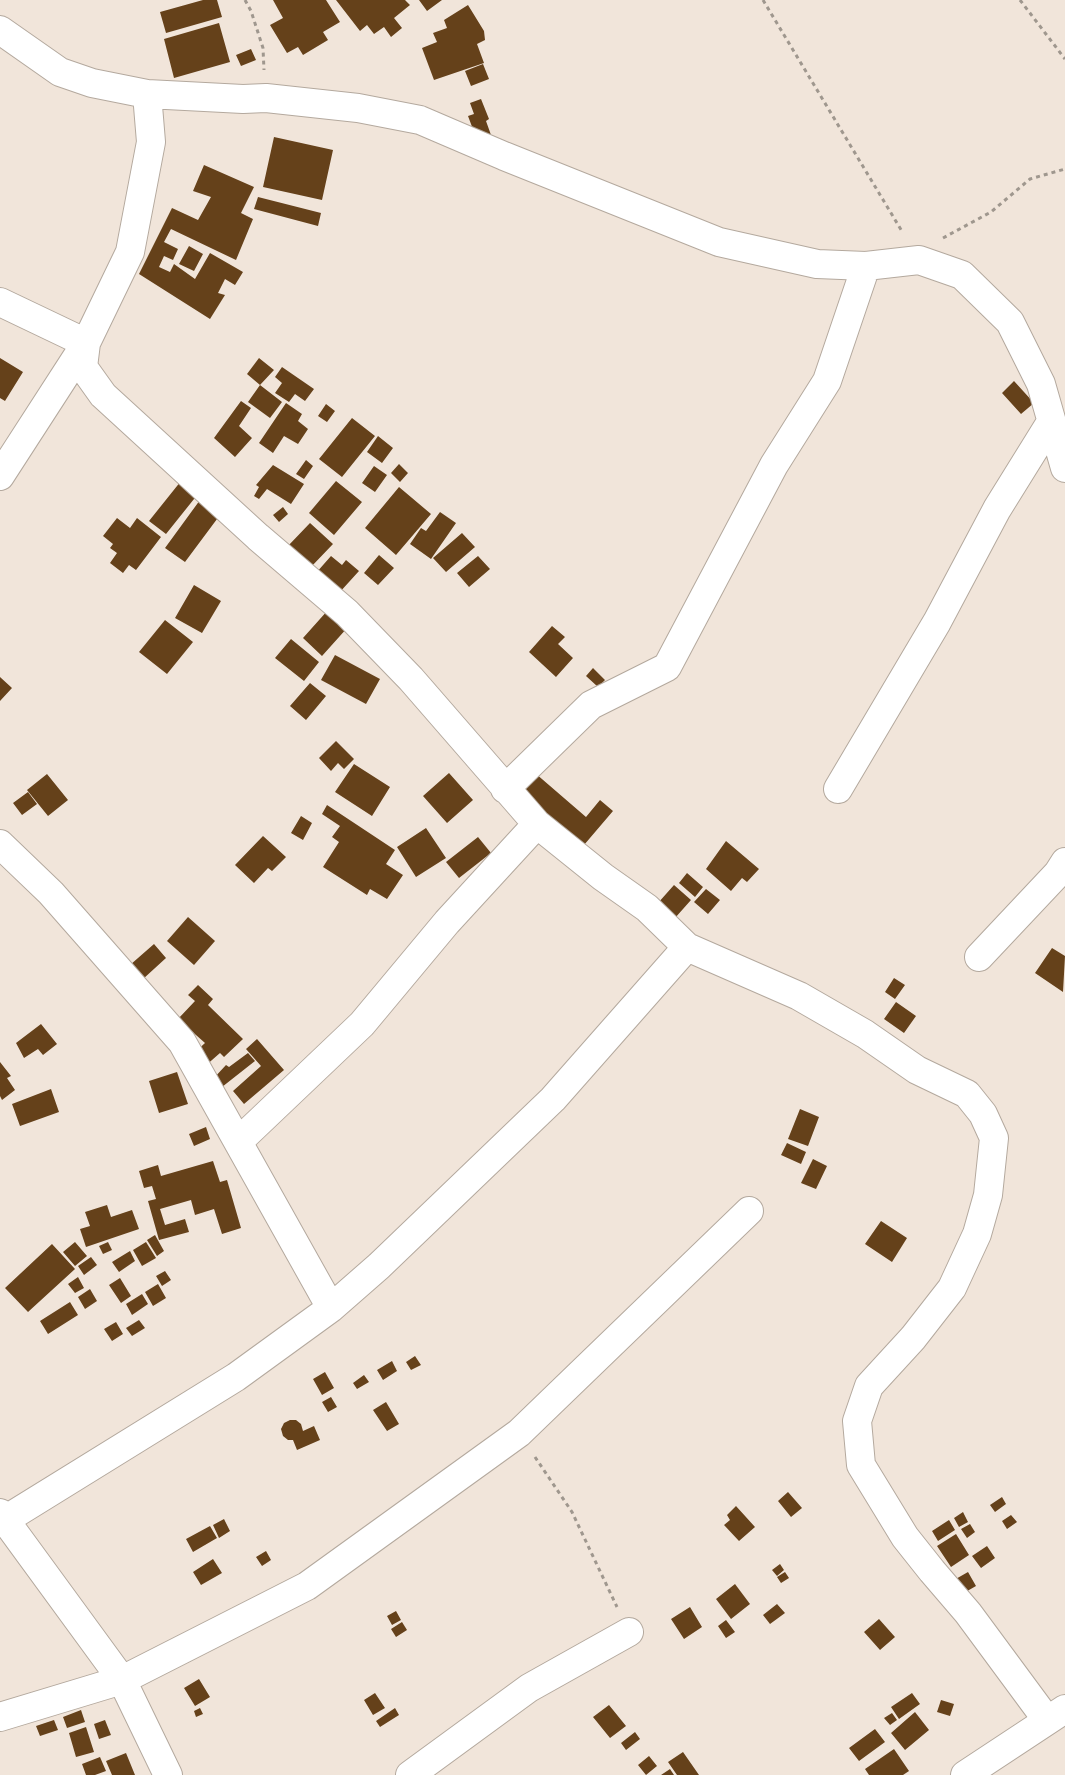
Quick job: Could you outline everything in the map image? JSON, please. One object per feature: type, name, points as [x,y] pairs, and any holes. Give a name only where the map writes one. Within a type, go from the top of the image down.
[{"type":"street","points":[[0,30],[60,72],[92,83],[147,94],[243,99],[266,98],[358,108],[420,120],[504,156],[719,242],[817,264],[866,266],[919,260],[962,275],[1010,322],[1041,384],[1065,468]]},
{"type":"street","points":[[0,476],[86,343],[130,252],[151,142],[147,94]]},
{"type":"street","points":[[505,789],[590,705],[667,667],[774,466],[827,380],[866,266]]},
{"type":"street","points":[[0,302],[86,343]]},
{"type":"street","points":[[86,343],[83,367],[103,395],[258,537],[347,613],[411,679],[537,824],[603,877],[647,908],[687,947],[798,996],[864,1034],[917,1070],[967,1094],[984,1114],[994,1138],[988,1195],[977,1234],[952,1288],[913,1338],[869,1386],[857,1421],[861,1465],[890,1513],[932,1572],[1056,1715],[965,1775]]},
{"type":"street","points":[[838,789],[937,622],[997,510],[1051,422]]},
{"type":"street","points":[[239,1142],[362,1024],[447,922],[537,824]]},
{"type":"street","points":[[0,844],[52,893],[182,1042],[331,1308]]},
{"type":"street","points":[[979,956],[1058,872],[1065,862]]},
{"type":"street","points":[[168,1775],[122,1680],[2,1519],[236,1377],[331,1308],[379,1266],[553,1098],[687,947]]},
{"type":"street","points":[[0,1717],[122,1680],[308,1586],[519,1433],[749,1211]]},
{"type":"street","points":[[410,1775],[529,1688],[629,1632]]},
{"type":"path","points":[[245,0],[251,11],[263,48],[266,98]]},
{"type":"path","points":[[763,0],[919,260],[941,240],[991,212],[1030,179],[1065,169]]},
{"type":"path","points":[[1020,0],[1065,59]]},
{"type":"path","points":[[519,1433],[572,1512],[629,1632]]},
{"type":"building","points":[[203,0],[217,0],[222,17],[166,33],[160,12]]},
{"type":"building","points":[[273,0],[326,0],[340,22],[323,32],[328,40],[303,55],[298,47],[287,53],[270,25],[283,18]]},
{"type":"building","points":[[336,0],[405,0],[410,5],[394,18],[402,28],[391,37],[384,27],[374,34],[367,25],[360,31]]},
{"type":"building","points":[[419,0],[442,0],[427,11]]},
{"type":"building","points":[[468,5],[484,31],[485,40],[477,44],[484,63],[434,80],[422,48],[437,42],[433,33],[447,28],[444,20]]},
{"type":"building","points":[[219,23],[230,62],[174,78],[164,39]]},
{"type":"building","points":[[251,49],[256,60],[241,66],[236,55]]},
{"type":"building","points":[[483,64],[489,79],[471,86],[465,71]]},
{"type":"building","points":[[481,99],[489,119],[486,121],[491,135],[477,140],[468,116],[474,114],[470,103]]},
{"type":"building","points":[[274,137],[333,150],[322,200],[263,187]]},
{"type":"building","points":[[204,165],[254,187],[241,213],[253,219],[236,260],[171,229],[164,242],[178,249],[173,260],[164,256],[159,267],[170,272],[174,264],[195,279],[210,253],[243,272],[235,285],[225,279],[218,293],[225,295],[210,319],[139,274],[172,208],[198,220],[211,197],[193,191]]},
{"type":"building","points":[[258,197],[321,213],[318,226],[254,209]]},
{"type":"building","points":[[189,246],[203,254],[194,271],[179,264]]},
{"type":"building","points":[[0,358],[23,372],[5,401],[0,398]]},
{"type":"building","points":[[259,358],[274,370],[260,385],[247,374]]},
{"type":"building","points":[[282,367],[314,389],[305,401],[295,394],[289,402],[275,393],[282,383],[275,377]]},
{"type":"building","points":[[1014,381],[1034,403],[1021,414],[1002,393]]},
{"type":"building","points":[[260,385],[282,402],[270,418],[248,402]]},
{"type":"building","points":[[241,401],[251,408],[239,426],[252,438],[235,457],[214,438]]},
{"type":"building","points":[[286,403],[302,414],[298,421],[308,429],[298,444],[284,436],[273,453],[259,443]]},
{"type":"building","points":[[326,404],[335,411],[327,422],[318,416]]},
{"type":"building","points":[[352,418],[375,436],[342,477],[319,459]]},
{"type":"building","points":[[378,436],[393,448],[382,463],[367,452]]},
{"type":"building","points":[[306,460],[313,466],[304,479],[296,474]]},
{"type":"building","points":[[399,464],[408,473],[400,482],[391,473]]},
{"type":"building","points":[[273,465],[304,484],[291,504],[267,489],[259,499],[254,496],[259,487],[256,485]]},
{"type":"building","points":[[374,466],[387,475],[375,492],[362,483]]},
{"type":"building","points":[[181,481],[198,494],[166,534],[149,521]]},
{"type":"building","points":[[336,481],[362,502],[334,535],[309,513]]},
{"type":"building","points":[[399,487],[431,514],[396,555],[365,528]]},
{"type":"building","points":[[200,500],[220,515],[185,562],[165,548]]},
{"type":"building","points":[[283,507],[288,514],[279,522],[273,515]]},
{"type":"building","points":[[440,512],[456,523],[431,559],[410,544],[421,528],[426,531]]},
{"type":"building","points":[[117,518],[130,528],[137,518],[161,537],[136,570],[129,565],[123,573],[110,563],[117,553],[110,548],[113,544],[103,536]]},
{"type":"building","points":[[310,523],[333,544],[310,568],[287,547]]},
{"type":"building","points":[[462,533],[475,547],[446,572],[433,558]]},
{"type":"building","points":[[379,555],[394,568],[378,585],[364,573]]},
{"type":"building","points":[[331,556],[342,565],[346,560],[359,571],[339,593],[316,573]]},
{"type":"building","points":[[478,556],[490,569],[469,587],[457,573]]},
{"type":"building","points":[[194,585],[221,601],[202,633],[175,618]]},
{"type":"building","points":[[328,610],[348,627],[322,656],[303,638]]},
{"type":"building","points":[[165,620],[193,642],[167,674],[139,652]]},
{"type":"building","points":[[552,626],[565,637],[558,644],[573,658],[556,677],[529,652]]},
{"type":"building","points":[[291,639],[319,662],[304,681],[275,658]]},
{"type":"building","points":[[335,655],[380,679],[366,704],[321,680]]},
{"type":"building","points":[[593,668],[605,680],[598,687],[586,676]]},
{"type":"building","points":[[0,677],[12,688],[0,701]]},
{"type":"building","points":[[310,683],[326,696],[306,720],[290,706]]},
{"type":"building","points":[[336,741],[354,759],[344,769],[338,763],[331,771],[319,758]]},
{"type":"building","points":[[354,764],[390,787],[372,816],[335,792]]},
{"type":"building","points":[[449,773],[473,800],[447,823],[423,796]]},
{"type":"building","points":[[535,773],[586,817],[600,800],[613,811],[584,845],[520,791]]},
{"type":"building","points":[[47,774],[68,800],[48,816],[27,790]]},
{"type":"building","points":[[28,792],[37,804],[22,815],[13,803]]},
{"type":"building","points":[[327,805],[395,850],[386,864],[403,875],[387,899],[370,889],[367,895],[323,867],[339,842],[332,837],[340,826],[322,814]]},
{"type":"building","points":[[301,816],[312,823],[303,840],[291,833]]},
{"type":"building","points":[[426,828],[446,858],[416,877],[397,847]]},
{"type":"building","points":[[263,836],[286,857],[272,871],[268,868],[254,883],[235,865]]},
{"type":"building","points":[[478,837],[491,853],[459,878],[446,862]]},
{"type":"building","points":[[726,841],[759,869],[747,882],[742,878],[731,891],[706,869]]},
{"type":"building","points":[[687,873],[703,887],[695,897],[679,883]]},
{"type":"building","points":[[674,885],[691,900],[675,918],[658,903]]},
{"type":"building","points":[[706,889],[720,900],[708,914],[694,902]]},
{"type":"building","points":[[188,917],[215,941],[194,965],[167,941]]},
{"type":"building","points":[[154,944],[166,958],[143,979],[130,965]]},
{"type":"building","points":[[1052,948],[1065,956],[1063,992],[1035,973]]},
{"type":"building","points":[[894,978],[905,985],[895,999],[885,992]]},
{"type":"building","points":[[198,985],[213,999],[208,1005],[243,1039],[224,1057],[220,1053],[204,1067],[193,1054],[205,1043],[178,1019],[195,1001],[188,995]]},
{"type":"building","points":[[896,1002],[916,1016],[904,1033],[884,1019]]},
{"type":"building","points":[[41,1024],[57,1044],[43,1055],[38,1049],[24,1058],[16,1043]]},
{"type":"building","points":[[257,1039],[284,1070],[244,1104],[233,1091],[261,1066],[246,1049]]},
{"type":"building","points":[[248,1053],[255,1061],[222,1087],[213,1079],[226,1065],[229,1067]]},
{"type":"building","points":[[0,1062],[11,1076],[7,1078],[15,1090],[2,1100],[0,1096]]},
{"type":"building","points":[[177,1072],[188,1104],[159,1113],[149,1081]]},
{"type":"building","points":[[51,1089],[59,1112],[20,1126],[12,1104]]},
{"type":"building","points":[[800,1109],[819,1117],[808,1146],[788,1139]]},
{"type":"building","points":[[206,1127],[210,1139],[194,1146],[189,1134]]},
{"type":"building","points":[[787,1143],[806,1152],[801,1164],[781,1155]]},
{"type":"building","points":[[813,1159],[827,1166],[816,1189],[801,1183]]},
{"type":"building","points":[[213,1161],[220,1182],[227,1180],[241,1228],[222,1234],[214,1209],[195,1215],[191,1200],[160,1209],[165,1225],[185,1219],[189,1232],[159,1240],[148,1201],[156,1199],[152,1186],[144,1188],[139,1171],[158,1165],[161,1176]]},
{"type":"building","points":[[107,1205],[111,1217],[132,1210],[139,1229],[86,1247],[80,1229],[90,1226],[85,1212]]},
{"type":"building","points":[[881,1221],[907,1238],[892,1262],[865,1244]]},
{"type":"building","points":[[155,1235],[164,1251],[157,1256],[147,1240]]},
{"type":"building","points":[[75,1242],[87,1256],[75,1266],[63,1252]]},
{"type":"building","points":[[108,1242],[112,1250],[103,1254],[99,1246]]},
{"type":"building","points":[[146,1242],[156,1258],[142,1266],[133,1250]]},
{"type":"building","points":[[52,1244],[75,1269],[28,1312],[5,1288]]},
{"type":"building","points":[[130,1251],[135,1261],[119,1272],[112,1262]]},
{"type":"building","points":[[91,1257],[97,1265],[84,1275],[78,1266]]},
{"type":"building","points":[[165,1271],[171,1280],[162,1286],[156,1276]]},
{"type":"building","points":[[78,1277],[84,1288],[75,1293],[68,1284]]},
{"type":"building","points":[[120,1278],[131,1296],[121,1303],[109,1285]]},
{"type":"building","points":[[158,1284],[166,1298],[153,1306],[145,1292]]},
{"type":"building","points":[[90,1289],[97,1301],[85,1309],[78,1297]]},
{"type":"building","points":[[142,1294],[148,1304],[132,1315],[126,1304]]},
{"type":"building","points":[[70,1302],[78,1315],[48,1334],[40,1321]]},
{"type":"building","points":[[139,1320],[145,1328],[132,1336],[126,1328]]},
{"type":"building","points":[[116,1322],[123,1334],[112,1341],[104,1329]]},
{"type":"building","points":[[415,1356],[421,1365],[411,1370],[406,1362]]},
{"type":"building","points":[[392,1361],[397,1371],[383,1380],[377,1370]]},
{"type":"building","points":[[325,1372],[334,1388],[322,1395],[313,1379]]},
{"type":"building","points":[[364,1375],[369,1382],[357,1389],[353,1383]]},
{"type":"building","points":[[331,1397],[337,1407],[328,1412],[322,1402]]},
{"type":"building","points":[[386,1402],[399,1424],[387,1431],[373,1410]]},
{"type":"building","points":[[296,1420],[301,1424],[303,1431],[314,1426],[320,1440],[297,1450],[293,1440],[288,1440],[283,1436],[281,1429],[284,1423]]},
{"type":"building","points":[[788,1492],[802,1508],[791,1517],[778,1501]]},
{"type":"building","points":[[1002,1497],[1006,1504],[995,1512],[990,1505]]},
{"type":"building","points":[[736,1506],[755,1527],[739,1541],[724,1525],[730,1520],[727,1515]]},
{"type":"building","points":[[963,1512],[968,1522],[959,1527],[954,1518]]},
{"type":"building","points":[[1011,1515],[1017,1522],[1007,1529],[1002,1521]]},
{"type":"building","points":[[224,1519],[230,1531],[219,1538],[213,1525]]},
{"type":"building","points":[[949,1520],[955,1530],[938,1541],[932,1531]]},
{"type":"building","points":[[970,1524],[975,1532],[967,1538],[961,1529]]},
{"type":"building","points":[[210,1526],[217,1538],[193,1552],[186,1539]]},
{"type":"building","points":[[956,1534],[969,1555],[951,1567],[937,1546]]},
{"type":"building","points":[[987,1546],[995,1558],[981,1568],[972,1556]]},
{"type":"building","points":[[266,1551],[271,1560],[262,1566],[256,1557]]},
{"type":"building","points":[[213,1559],[222,1573],[201,1585],[193,1572]]},
{"type":"building","points":[[780,1564],[784,1570],[777,1576],[772,1570]]},
{"type":"building","points":[[785,1572],[789,1578],[781,1583],[777,1577]]},
{"type":"building","points":[[968,1572],[976,1586],[962,1594],[954,1580]]},
{"type":"building","points":[[735,1584],[750,1604],[731,1619],[716,1599]]},
{"type":"building","points":[[777,1604],[785,1613],[770,1624],[763,1615]]},
{"type":"building","points":[[690,1607],[702,1627],[684,1639],[671,1619]]},
{"type":"building","points":[[396,1611],[401,1620],[392,1625],[387,1616]]},
{"type":"building","points":[[879,1619],[895,1637],[880,1650],[864,1632]]},
{"type":"building","points":[[726,1620],[735,1632],[726,1638],[718,1626]]},
{"type":"building","points":[[402,1622],[407,1630],[396,1637],[391,1629]]},
{"type":"building","points":[[199,1679],[210,1697],[195,1706],[184,1688]]},
{"type":"building","points":[[375,1693],[385,1708],[373,1715],[364,1700]]},
{"type":"building","points":[[912,1693],[920,1704],[899,1719],[891,1707]]},
{"type":"building","points":[[941,1700],[954,1704],[950,1716],[937,1712]]},
{"type":"building","points":[[609,1705],[626,1726],[610,1738],[593,1717]]},
{"type":"building","points":[[200,1708],[203,1714],[196,1717],[194,1711]]},
{"type":"building","points":[[395,1708],[399,1715],[380,1727],[376,1721]]},
{"type":"building","points":[[81,1710],[85,1722],[67,1728],[63,1717]]},
{"type":"building","points":[[915,1712],[929,1730],[905,1750],[891,1733]]},
{"type":"building","points":[[892,1713],[897,1720],[890,1725],[884,1718]]},
{"type":"building","points":[[54,1720],[58,1730],[40,1736],[36,1726]]},
{"type":"building","points":[[105,1720],[111,1735],[99,1739],[94,1724]]},
{"type":"building","points":[[86,1727],[94,1752],[76,1757],[69,1733]]},
{"type":"building","points":[[875,1729],[885,1742],[859,1761],[849,1748]]},
{"type":"building","points":[[635,1732],[640,1739],[626,1750],[621,1743]]},
{"type":"building","points":[[894,1749],[909,1771],[903,1775],[869,1775],[865,1769]]},
{"type":"building","points":[[683,1752],[699,1775],[677,1775],[668,1762]]},
{"type":"building","points":[[126,1753],[135,1775],[112,1775],[106,1761]]},
{"type":"building","points":[[649,1756],[657,1766],[646,1775],[638,1765]]},
{"type":"building","points":[[100,1757],[106,1771],[95,1775],[86,1775],[82,1764]]},
{"type":"building","points":[[670,1769],[674,1775],[661,1775]]}]
